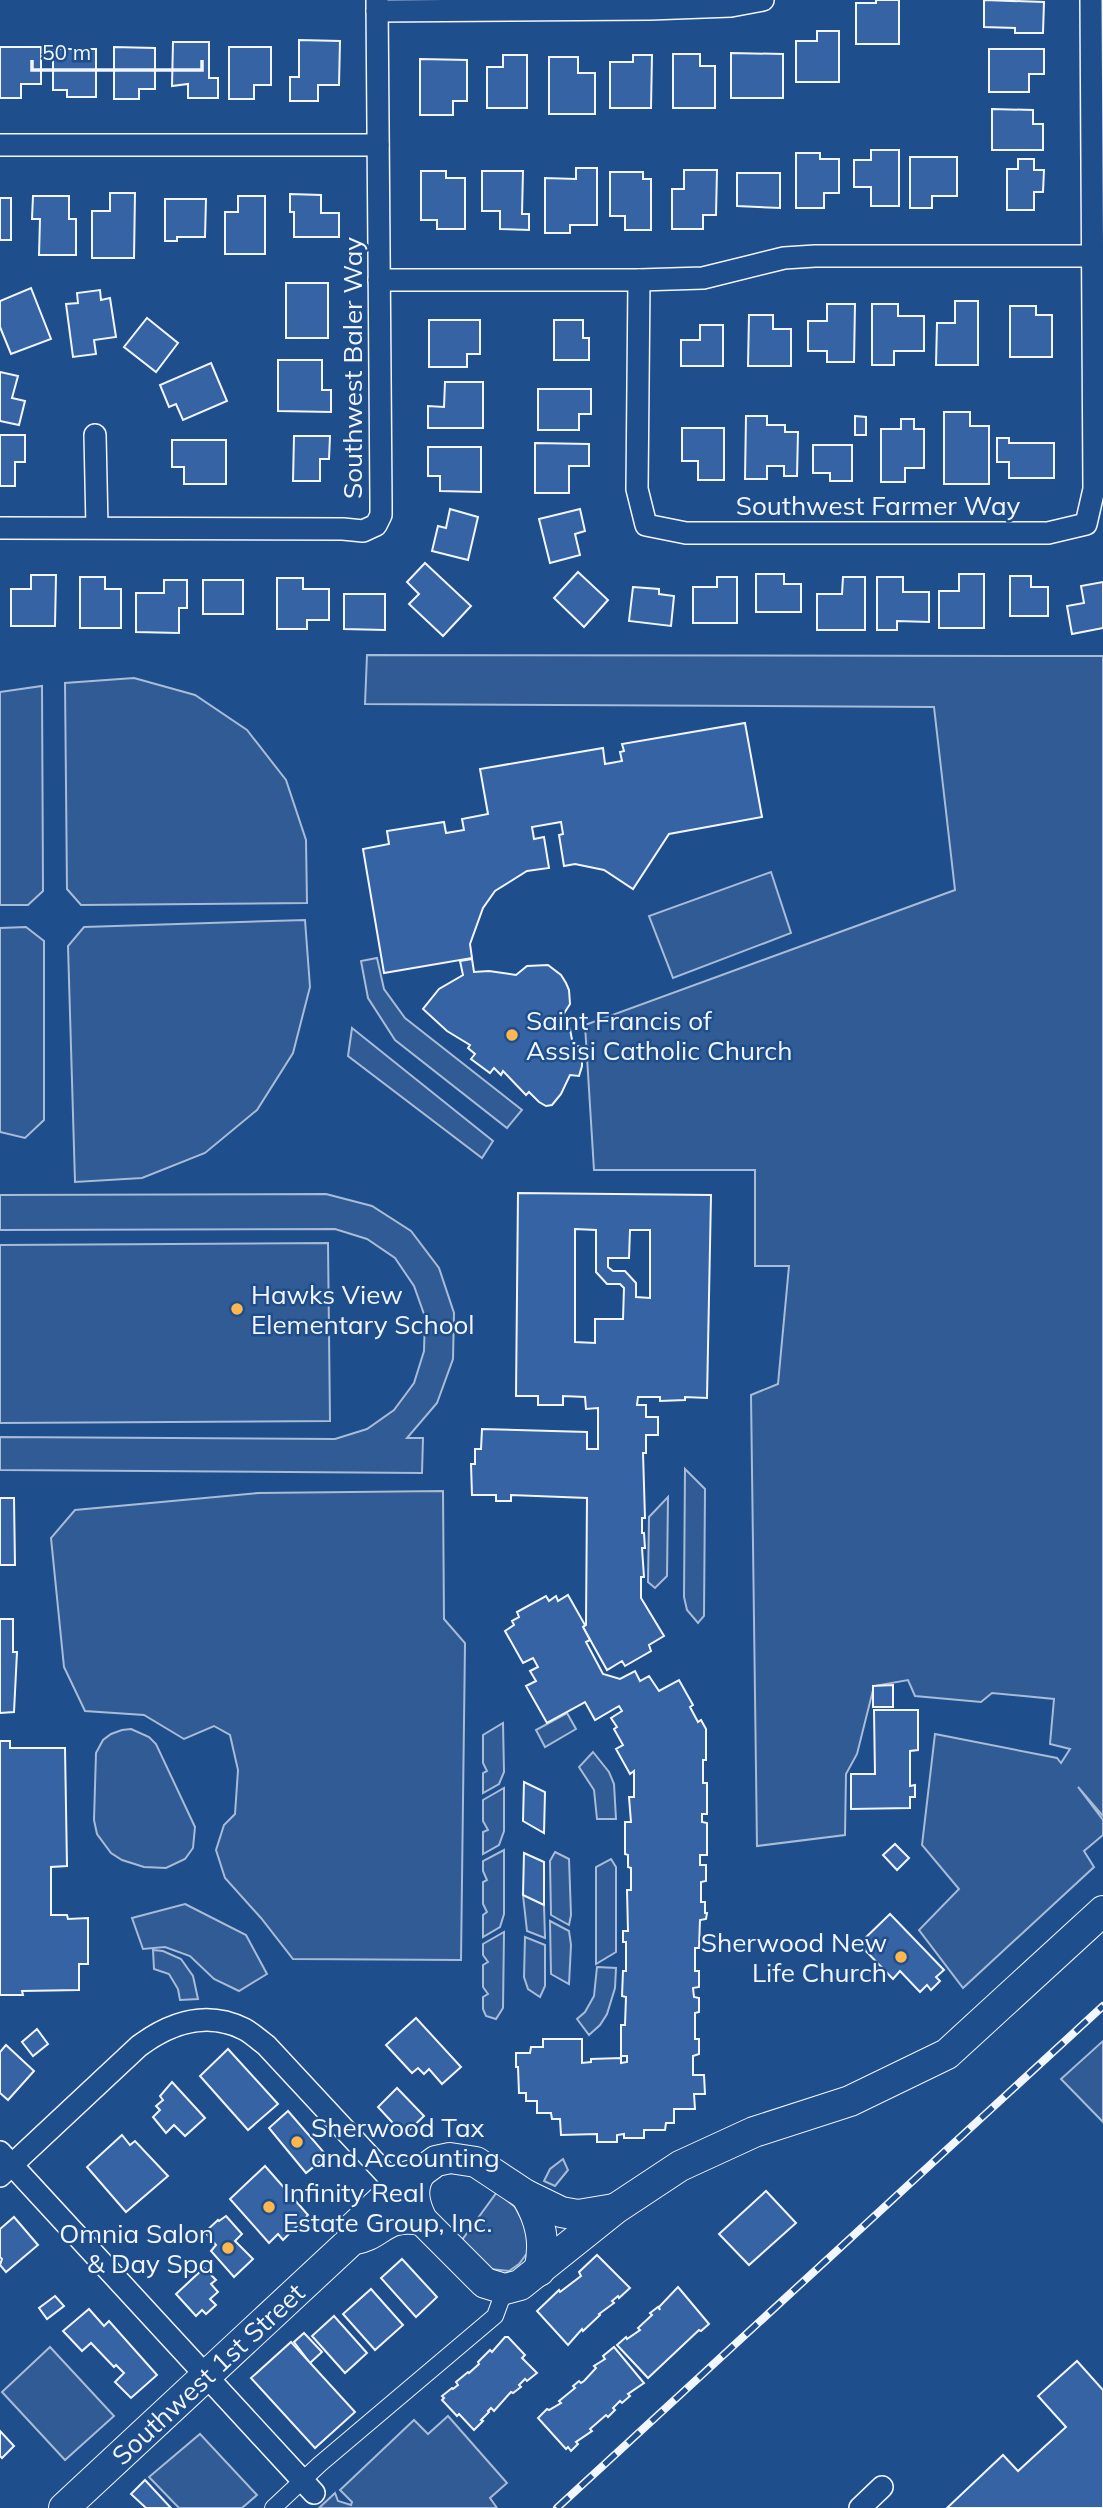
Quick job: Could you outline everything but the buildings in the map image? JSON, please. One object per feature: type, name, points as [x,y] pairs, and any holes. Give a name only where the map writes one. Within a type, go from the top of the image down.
[{"type":"main road","points":[[409,2179],[414,2184],[417,2210],[422,2220],[485,2283],[505,2290],[520,2285],[615,2209],[669,2172],[754,2132],[850,2101],[947,2054],[1103,1911]]},
{"type":"main road","name":"Southwest 1st Street","points":[[352,2240],[353,2228],[409,2179],[436,2161],[445,2159],[469,2160],[491,2171],[526,2195],[552,2209],[569,2214],[615,2209]]},
{"type":"main road","points":[[526,2195],[539,2219],[541,2229],[539,2271]]},
{"type":"main road","name":"Southwest 1st Street","points":[[64,2508],[352,2240],[364,2238],[382,2224],[395,2219],[422,2220]]},
{"type":"street","points":[[377,6],[731,6],[763,0]]},
{"type":"street","points":[[379,280],[703,278],[784,258],[815,256],[1097,256],[1091,0]]},
{"type":"street","name":"Southwest Baler Way","points":[[0,528],[363,531],[376,525],[381,515],[382,502],[377,6]]},
{"type":"street","points":[[0,145],[378,145]]},
{"type":"street","name":"Southwest Farmer Way","points":[[639,280],[637,489],[646,525],[686,533],[1048,533],[1086,524],[1094,489],[1097,256]]},
{"type":"street","points":[[95,435],[97,527]]},
{"type":"street","points":[[308,2487],[4,2165],[158,2032],[178,2023],[201,2020],[224,2022],[244,2029],[266,2045],[409,2179]]},
{"type":"street","points":[[273,2508],[308,2487],[495,2316],[505,2290]]},
{"type":"street","points":[[860,2508],[882,2487]]},
{"type":"shaded area","points":[[367,655],[1103,656],[1103,1816],[1078,1787],[1103,1820],[1103,1835],[1084,1851],[1094,1867],[963,1988],[919,1930],[959,1889],[922,1845],[935,1734],[1057,1758],[1061,1763],[1070,1749],[1050,1744],[1054,1699],[992,1693],[981,1702],[915,1696],[908,1680],[874,1686],[857,1754],[846,1774],[845,1835],[757,1846],[751,1395],[778,1384],[789,1266],[755,1266],[755,1170],[594,1170],[585,1025],[955,890],[934,707],[365,704]]},
{"type":"shaded area","points":[[134,678],[195,695],[247,730],[286,780],[306,840],[307,903],[81,905],[67,889],[65,683]]},
{"type":"shaded area","points":[[42,686],[43,891],[28,905],[0,905],[0,692]]},
{"type":"shaded area","points":[[771,872],[791,933],[673,978],[649,916]]},
{"type":"shaded area","points":[[305,920],[310,987],[293,1053],[257,1110],[205,1153],[142,1178],[75,1182],[68,946],[84,927]]},
{"type":"shaded area","points":[[26,927],[44,941],[44,1120],[25,1138],[0,1132],[0,928]]},
{"type":"shaded area","points":[[377,958],[384,989],[405,1018],[522,1110],[507,1128],[395,1040],[368,998],[361,961]]},
{"type":"shaded area","points":[[352,1028],[493,1141],[482,1158],[348,1056]]},
{"type":"shaded area","points":[[326,1194],[372,1206],[411,1231],[439,1268],[454,1313],[453,1359],[437,1403],[407,1438],[423,1438],[422,1473],[0,1470],[0,1437],[335,1439],[367,1429],[394,1410],[414,1383],[424,1351],[425,1317],[414,1286],[395,1258],[367,1239],[335,1229],[0,1230],[0,1195]]},
{"type":"shaded area","points":[[328,1243],[330,1421],[0,1423],[0,1245]]},
{"type":"shaded area","points":[[685,1469],[705,1489],[704,1616],[698,1623],[687,1610],[684,1597]]},
{"type":"shaded area","points":[[443,1491],[444,1619],[465,1643],[461,1960],[293,1959],[225,1878],[216,1850],[224,1825],[235,1814],[238,1770],[230,1735],[214,1726],[184,1739],[144,1715],[85,1711],[64,1667],[51,1538],[75,1510],[258,1493]]},
{"type":"shaded area","points":[[668,1497],[667,1576],[655,1588],[648,1582],[649,1517]]},
{"type":"shaded area","points":[[567,1713],[576,1729],[545,1747],[536,1730]]},
{"type":"shaded area","points":[[503,1723],[504,1772],[499,1784],[483,1793],[483,1773],[487,1771],[483,1763],[483,1735]]},
{"type":"shaded area","points":[[131,1729],[149,1737],[156,1744],[195,1827],[193,1848],[185,1859],[166,1868],[144,1867],[122,1860],[111,1853],[97,1834],[94,1820],[96,1753],[103,1740],[111,1734]]},
{"type":"shaded area","points":[[593,1752],[609,1772],[614,1784],[616,1819],[597,1819],[594,1790],[579,1767]]},
{"type":"shaded area","points":[[504,1788],[504,1831],[499,1845],[483,1854],[483,1832],[488,1830],[483,1821],[483,1800]]},
{"type":"shaded area","points":[[504,1850],[504,1914],[500,1927],[483,1937],[483,1915],[487,1912],[483,1904],[483,1882],[487,1880],[483,1861]]},
{"type":"shaded area","points":[[555,1852],[569,1859],[569,1925],[551,1915],[550,1861]]},
{"type":"shaded area","points":[[611,1859],[616,1867],[616,1952],[596,1964],[596,1867]]},
{"type":"shaded area","points":[[523,1895],[544,1905],[545,1938],[527,1931]]},
{"type":"shaded area","points":[[185,1904],[246,1935],[267,1974],[239,1991],[214,1979],[190,1956],[165,1947],[143,1949],[132,1918]]},
{"type":"shaded area","points":[[550,1921],[569,1931],[569,1984],[551,1974]]},
{"type":"shaded area","points":[[504,1932],[503,2008],[496,2019],[486,2016],[483,2009],[483,1997],[488,1994],[483,1987],[483,1965],[488,1962],[483,1955],[483,1944]]},
{"type":"shaded area","points":[[525,1937],[545,1945],[545,1986],[540,1997],[528,1989],[524,1977]]},
{"type":"shaded area","points":[[153,1950],[163,1951],[181,1959],[193,1976],[198,1999],[180,2000],[178,1989],[169,1974],[154,1969]]},
{"type":"shaded area","points":[[597,1967],[616,1968],[615,1988],[607,2014],[589,2035],[577,2019],[585,2012],[594,1996]]},
{"type":"shaded area","points":[[1103,2041],[1103,2122],[1061,2079]]},
{"type":"shaded area","points":[[563,2159],[568,2170],[555,2186],[544,2181],[550,2169]]},
{"type":"shaded area","points":[[497,2192],[515,2207],[528,2231],[528,2252],[519,2264],[509,2271],[490,2269],[462,2240]]},
{"type":"shaded area","points":[[50,2347],[114,2416],[65,2460],[2,2392]]},
{"type":"shaded area","points":[[448,2416],[507,2483],[490,2498],[497,2508],[319,2508],[335,2493],[338,2501],[351,2505],[352,2502],[340,2490],[414,2420],[428,2434]]},
{"type":"shaded area","points":[[200,2434],[257,2495],[242,2508],[179,2508],[149,2477]]},
{"type":"railway","points":[[557,2508],[1103,2006]]},
{"type":"place","name":"Saint Francis of Assisi Catholic Church","points":[[512,1035]]},
{"type":"place","name":"Hawks View Elementary School","points":[[237,1309]]},
{"type":"place","name":"Sherwood New Life Church","points":[[901,1957]]},
{"type":"place","name":"Sherwood Tax and Accounting","points":[[297,2142]]},
{"type":"place","name":"Infinity Real Estate Group, Inc.","points":[[269,2207]]},
{"type":"place","name":"Omnia Salon & Day Spa","points":[[228,2248]]}]
